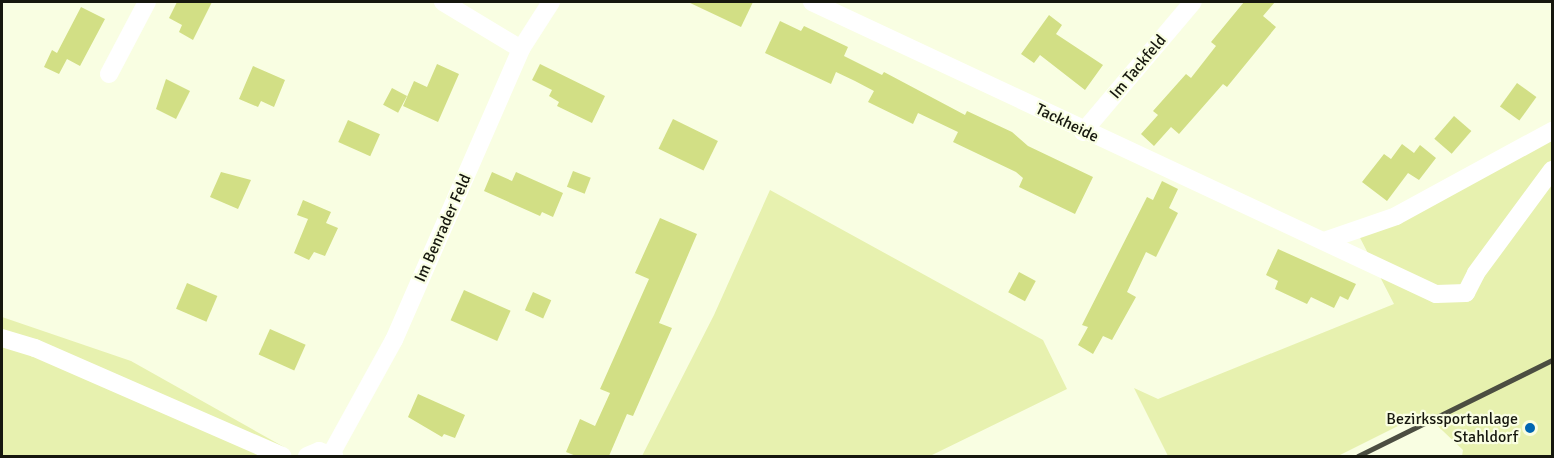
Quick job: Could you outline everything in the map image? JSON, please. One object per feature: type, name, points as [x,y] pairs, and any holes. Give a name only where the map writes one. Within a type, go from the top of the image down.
[{"type":"street","points":[[109,74],[147,2]]},
{"type":"street","points":[[443,2],[521,49]]},
{"type":"street","name":"Im Benrader Feld","points":[[332,455],[394,340],[521,49],[551,2]]},
{"type":"street","name":"Tackheide","points":[[812,2],[1083,132],[1436,294],[1466,293],[1476,273],[1552,170]]},
{"type":"street","name":"Im Tackfeld","points":[[1083,132],[1193,2]]},
{"type":"street","points":[[1324,241],[1396,216],[1552,131]]},
{"type":"street","points":[[2,338],[35,348],[282,456]]},
{"type":"street","points":[[307,456],[319,451],[332,455]]},
{"type":"green space","points":[[1552,137],[1552,456],[1462,456],[1463,450],[1424,413],[1338,456],[1168,456],[1134,388],[1158,399],[1394,304],[1356,230]]},
{"type":"green space","points":[[770,190],[1043,340],[1067,389],[930,456],[642,456],[714,315]]},
{"type":"green space","points":[[2,317],[131,361],[284,447],[288,456],[2,456]]},
{"type":"building","points":[[177,2],[212,2],[193,40],[179,32],[182,25],[169,18]]},
{"type":"building","points":[[688,2],[753,2],[741,27]]},
{"type":"building","points":[[1244,2],[1275,2],[1263,16],[1276,27],[1227,87],[1223,84],[1179,134],[1171,127],[1154,146],[1141,134],[1158,115],[1153,111],[1186,74],[1191,78],[1216,46],[1211,42]]},
{"type":"building","points":[[81,7],[105,19],[80,66],[67,59],[59,74],[44,67],[52,50],[57,53]]},
{"type":"building","points":[[1049,15],[1062,25],[1056,34],[1103,65],[1085,90],[1040,55],[1034,63],[1021,54]]},
{"type":"building","points":[[780,21],[801,31],[804,26],[848,47],[844,56],[882,75],[884,72],[965,115],[967,111],[1012,132],[1028,146],[1093,177],[1075,214],[1019,187],[1023,178],[1016,172],[953,142],[958,132],[918,113],[913,124],[868,102],[874,91],[855,81],[836,72],[831,84],[765,53]]},
{"type":"building","points":[[437,64],[459,74],[438,122],[403,106],[414,81],[427,87]]},
{"type":"building","points":[[540,64],[605,96],[592,123],[557,106],[559,102],[549,96],[552,90],[532,80]]},
{"type":"building","points":[[253,66],[285,80],[274,107],[261,101],[258,107],[239,99]]},
{"type":"building","points":[[166,79],[190,91],[176,119],[156,109]]},
{"type":"building","points":[[1517,83],[1536,97],[1519,121],[1500,106]]},
{"type":"building","points":[[392,88],[407,96],[398,113],[383,105]]},
{"type":"building","points":[[1454,116],[1471,131],[1452,154],[1434,139]]},
{"type":"building","points":[[673,119],[718,141],[703,171],[659,149]]},
{"type":"building","points":[[348,120],[380,134],[370,156],[338,142]]},
{"type":"building","points":[[1402,144],[1414,153],[1420,145],[1436,158],[1419,180],[1408,173],[1387,201],[1362,182],[1384,154],[1391,159]]},
{"type":"building","points":[[573,171],[591,178],[585,194],[567,187]]},
{"type":"building","points":[[221,172],[251,180],[238,209],[210,197]]},
{"type":"building","points":[[492,172],[512,181],[516,172],[563,193],[553,217],[542,212],[540,216],[484,191]]},
{"type":"building","points":[[1162,181],[1178,189],[1169,208],[1178,213],[1156,257],[1146,252],[1127,292],[1136,297],[1112,340],[1103,336],[1093,354],[1078,345],[1088,327],[1082,325],[1147,197],[1153,200]]},
{"type":"building","points":[[303,200],[331,212],[326,223],[338,228],[325,256],[314,252],[309,260],[294,253],[308,219],[297,215]]},
{"type":"building","points":[[660,218],[697,234],[659,323],[672,328],[633,416],[627,414],[609,456],[576,456],[566,452],[580,419],[595,426],[610,393],[600,389],[649,279],[635,273]]},
{"type":"building","points":[[1278,249],[1356,284],[1348,300],[1340,296],[1334,308],[1311,297],[1307,304],[1275,289],[1278,281],[1266,275]]},
{"type":"building","points":[[1019,272],[1036,281],[1025,301],[1008,292]]},
{"type":"building","points":[[187,283],[217,296],[206,322],[176,309]]},
{"type":"building","points":[[464,290],[511,311],[497,341],[451,320]]},
{"type":"building","points":[[533,292],[551,300],[543,318],[525,310]]},
{"type":"building","points":[[270,329],[306,345],[294,370],[259,355]]},
{"type":"building","points":[[418,394],[465,415],[455,438],[444,434],[442,437],[408,417]]},
{"type":"railway","points":[[1358,456],[1552,360]]},
{"type":"place","name":"Bezirkssportanlage Stahldorf","points":[[1530,428]]}]
